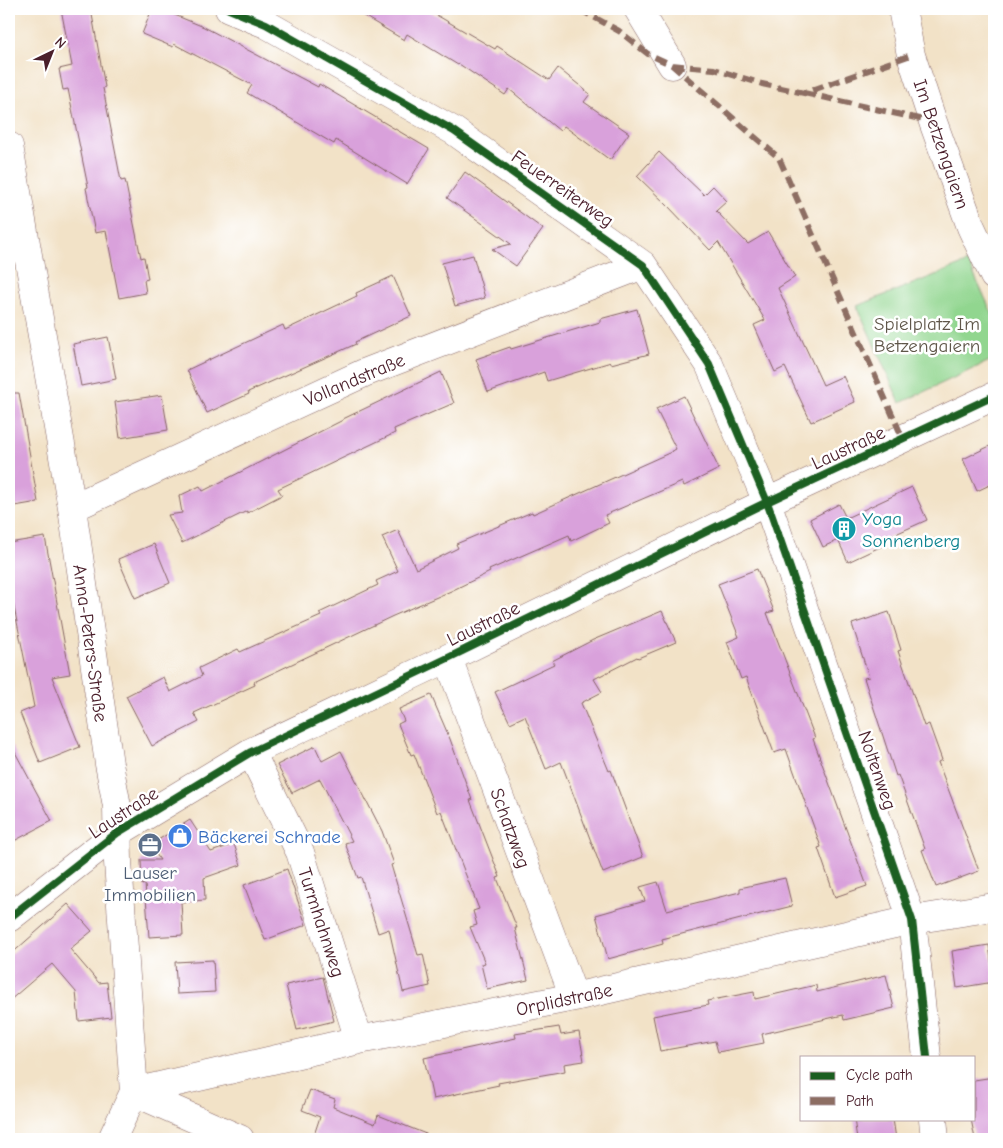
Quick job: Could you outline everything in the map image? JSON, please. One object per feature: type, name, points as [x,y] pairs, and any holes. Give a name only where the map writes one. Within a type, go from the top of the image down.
[{"type":"street","name":"Feuerreiterweg","points":[[229,9],[266,24],[454,131],[643,265],[709,364],[767,502]]},
{"type":"street","points":[[638,9],[672,65]]},
{"type":"street","name":"Im Betzengaiern","points":[[902,9],[911,55],[932,122],[971,227],[994,276]]},
{"type":"street","name":"Anna-Peters-Straße","points":[[9,146],[72,508],[107,754],[117,806],[118,862],[134,1092],[112,1139]]},
{"type":"street","name":"Vollandstraße","points":[[72,508],[364,373],[643,265]]},
{"type":"street","name":"Laustraße","points":[[9,918],[117,833],[251,752],[767,502],[994,396]]},
{"type":"street","name":"Noltenweg","points":[[767,502],[912,920],[926,1056]]},
{"type":"street","name":"Schatzweg","points":[[448,658],[574,997]]},
{"type":"street","name":"Turmhahnweg","points":[[251,752],[300,852],[359,1040]]},
{"type":"street","name":"Orplidstraße","points":[[134,1092],[359,1040],[574,997],[912,920],[994,907]]},
{"type":"street","points":[[134,1092],[240,1139]]},
{"type":"street","points":[[933,1120],[935,1139]]},
{"type":"green space","name":"Spielplatz Im Betzengaiern","points":[[968,262],[994,317],[994,359],[900,403],[857,306]]},
{"type":"building","points":[[61,9],[91,9],[105,87],[103,88],[121,181],[125,180],[141,258],[144,257],[148,279],[144,280],[146,293],[119,298],[106,231],[95,233],[86,188],[88,187],[68,89],[63,90],[59,69],[72,66]]},
{"type":"building","points":[[152,9],[160,9],[204,27],[318,87],[319,84],[429,149],[407,184],[336,140],[334,144],[247,93],[252,85],[174,44],[173,47],[142,34]]},
{"type":"building","points":[[352,9],[426,9],[495,49],[497,46],[549,80],[558,68],[590,94],[584,102],[629,133],[610,160],[564,126],[560,131],[509,89],[505,95],[459,64],[407,34],[404,40]]},
{"type":"building","points":[[659,152],[704,195],[713,186],[727,201],[716,211],[748,244],[768,232],[795,277],[778,288],[823,385],[843,376],[855,402],[811,422],[785,367],[775,372],[754,325],[765,320],[718,242],[710,250],[637,176]]},
{"type":"building","points":[[465,172],[543,229],[516,266],[492,249],[511,244],[447,198]]},
{"type":"building","points":[[473,255],[485,298],[455,306],[442,263]]},
{"type":"building","points":[[393,276],[411,316],[355,342],[356,344],[248,392],[249,394],[207,413],[187,370],[283,325],[285,330],[357,296],[356,293]]},
{"type":"building","points":[[637,309],[649,354],[611,364],[611,362],[547,381],[544,372],[488,392],[476,359]]},
{"type":"building","points":[[108,337],[116,379],[81,386],[73,344]]},
{"type":"building","points":[[441,372],[454,403],[394,429],[395,433],[278,489],[282,495],[182,543],[168,515],[182,513],[179,496],[200,486],[203,491],[343,419]]},
{"type":"building","points":[[9,393],[19,393],[38,502],[9,507]]},
{"type":"building","points":[[162,395],[168,430],[120,438],[115,402]]},
{"type":"building","points":[[684,396],[719,469],[684,486],[682,482],[605,515],[609,523],[571,541],[569,535],[489,570],[490,572],[451,591],[393,616],[254,682],[255,685],[194,713],[199,722],[152,746],[126,696],[163,677],[170,692],[202,676],[199,668],[238,649],[240,652],[321,616],[319,613],[378,585],[376,581],[398,571],[382,537],[398,530],[416,569],[458,548],[456,544],[532,512],[533,514],[669,453],[676,449],[656,409]]},
{"type":"building","points":[[994,444],[994,483],[977,491],[963,459]]},
{"type":"building","points":[[912,487],[927,520],[880,541],[882,546],[848,562],[838,540],[823,547],[810,519],[839,504],[846,518]]},
{"type":"building","points":[[45,537],[70,674],[52,677],[80,747],[40,763],[20,713],[34,707],[9,582],[9,543]]},
{"type":"building","points":[[154,544],[170,583],[135,598],[118,559]]},
{"type":"building","points":[[757,569],[774,611],[767,613],[815,738],[813,739],[867,886],[835,897],[818,848],[821,847],[786,749],[774,753],[746,677],[741,679],[727,642],[739,637],[718,584]]},
{"type":"building","points":[[662,611],[676,642],[637,657],[594,679],[602,692],[581,703],[609,771],[611,770],[643,857],[603,873],[561,762],[546,769],[525,716],[510,723],[495,692],[554,664],[552,661],[593,640]]},
{"type":"building","points":[[889,612],[901,650],[898,651],[924,726],[929,724],[942,760],[938,762],[979,871],[936,887],[922,850],[925,849],[898,775],[896,776],[864,678],[869,677],[852,624]]},
{"type":"building","points":[[431,695],[450,739],[472,800],[470,800],[500,877],[497,878],[517,928],[515,928],[528,980],[487,989],[481,964],[485,963],[470,927],[477,925],[473,911],[479,909],[441,811],[437,813],[414,754],[411,755],[398,724],[404,721],[399,709]]},
{"type":"building","points":[[9,741],[52,821],[14,841],[9,831]]},
{"type":"building","points":[[315,746],[322,761],[341,751],[382,831],[394,864],[391,865],[418,955],[423,954],[430,986],[403,992],[389,929],[378,933],[361,877],[358,878],[345,843],[352,841],[320,779],[292,793],[277,765]]},
{"type":"building","points":[[190,820],[211,852],[234,844],[241,865],[204,878],[205,900],[181,902],[183,935],[149,937],[145,884],[142,885],[141,860],[160,860],[150,845]]},
{"type":"building","points":[[287,869],[306,925],[265,940],[244,885]]},
{"type":"building","points":[[785,878],[792,906],[662,939],[663,944],[608,959],[596,915],[645,901],[640,887],[658,882],[667,910],[740,892],[740,888]]},
{"type":"building","points":[[68,904],[92,931],[70,949],[99,983],[107,982],[111,1017],[79,1021],[76,992],[52,964],[9,1001],[9,956]]},
{"type":"building","points":[[989,945],[994,982],[957,988],[952,951]]},
{"type":"building","points":[[213,960],[215,992],[177,994],[175,962]]},
{"type":"building","points":[[886,975],[894,1008],[844,1020],[843,1015],[762,1034],[764,1043],[718,1052],[715,1041],[660,1051],[653,1016],[708,1005],[707,1001],[754,992],[755,999],[816,985],[817,992]]},
{"type":"building","points":[[323,977],[334,1021],[297,1030],[286,985]]},
{"type":"building","points":[[559,1027],[561,1035],[579,1032],[584,1061],[564,1064],[565,1071],[498,1083],[499,1085],[433,1099],[424,1058],[516,1038],[515,1034]]},
{"type":"building","points":[[994,1077],[994,1139],[975,1139],[971,1120],[976,1120],[976,1080]]},
{"type":"building","points":[[310,1090],[335,1099],[333,1107],[375,1124],[378,1115],[436,1138],[325,1139],[314,1135],[320,1117],[302,1110]]},
{"type":"building","points":[[854,1120],[893,1120],[896,1139],[857,1139]]},
{"type":"marked path","points":[[579,9],[619,31],[648,54],[672,65],[779,158],[903,439]]},
{"type":"marked path","points":[[625,9],[641,13]]},
{"type":"marked path","points":[[672,65],[714,69],[762,84],[804,93],[911,55]]},
{"type":"marked path","points":[[804,93],[933,122]]},
{"type":"cycle path","points":[[229,9],[266,24],[454,131],[643,265],[709,364],[767,502],[912,920],[927,1056]]},
{"type":"cycle path","points":[[9,918],[117,833],[251,752],[767,502],[994,396]]},
{"type":"place","name":"Yoga Sonnenberg","points":[[844,529]]},
{"type":"place","name":"Bäckerei Schrade","points":[[180,836]]},
{"type":"place","name":"Lauser Immobilien","points":[[150,845]]}]
